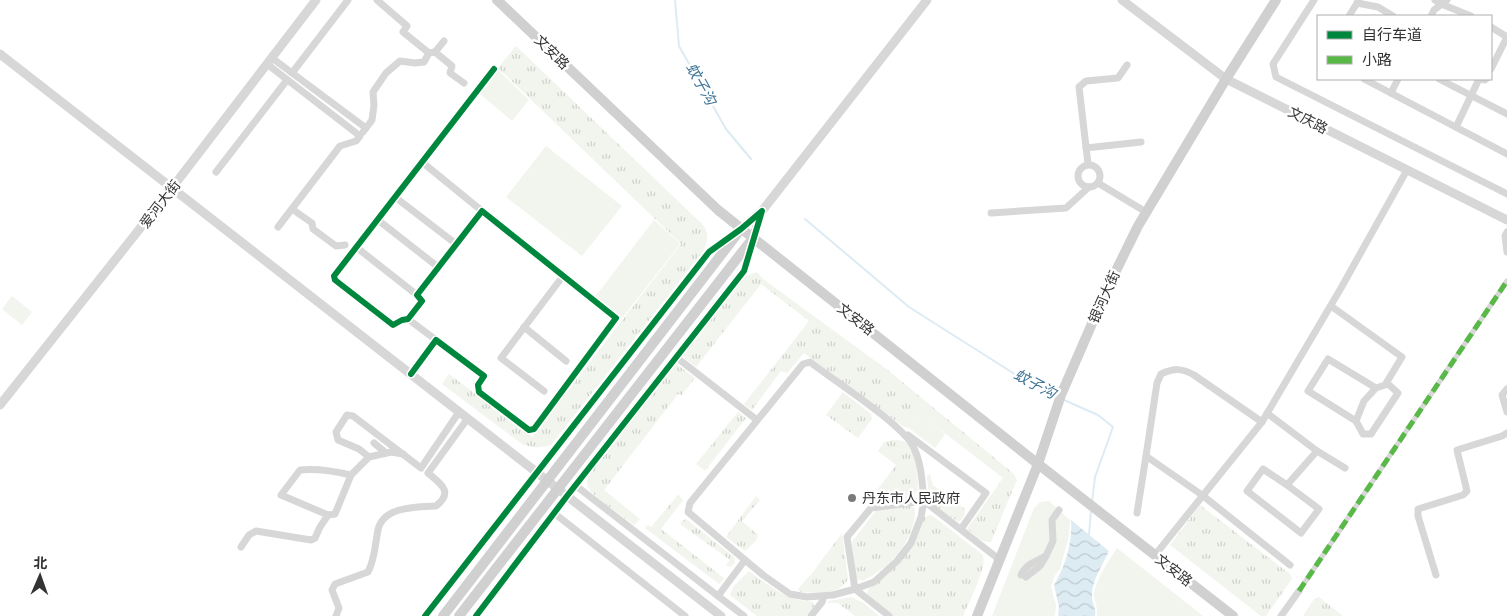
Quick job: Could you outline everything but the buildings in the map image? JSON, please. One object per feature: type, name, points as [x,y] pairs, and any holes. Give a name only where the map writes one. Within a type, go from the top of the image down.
[{"type":"main road","name":"文安路","points":[[497,0],[718,210],[1038,464],[1234,616]]},
{"type":"main road","name":"银河大街","points":[[977,616],[1038,464],[1060,398],[1107,289],[1146,212],[1276,0]]},
{"type":"main road","points":[[443,616],[742,228]]},
{"type":"main road","points":[[460,616],[754,238]]},
{"type":"street","name":"爱河大街","points":[[0,405],[172,188],[316,0]]},
{"type":"street","points":[[292,73],[348,0]]},
{"type":"street","points":[[377,0],[407,26],[403,32],[452,66],[450,73],[464,83]]},
{"type":"street","points":[[425,616],[709,252],[762,211],[926,0]]},
{"type":"street","name":"文庆路","points":[[1122,0],[1226,79],[1507,220]]},
{"type":"street","points":[[1314,0],[1273,64],[1276,77],[1507,194]]},
{"type":"street","points":[[1432,15],[1441,1],[1468,15]]},
{"type":"street","points":[[1350,15],[1358,2],[1378,7],[1391,15]]},
{"type":"street","points":[[1492,28],[1507,37],[1492,67]]},
{"type":"street","points":[[278,227],[340,146],[356,141],[372,120],[373,92],[386,73],[400,61],[424,62],[444,41]]},
{"type":"street","points":[[0,54],[721,616]]},
{"type":"street","points":[[269,61],[292,73],[366,128]]},
{"type":"street","points":[[269,61],[287,80],[360,136]]},
{"type":"street","points":[[1088,164],[1079,87],[1086,81],[1118,78],[1127,66]]},
{"type":"street","points":[[356,247],[422,301],[408,319],[393,325],[335,280],[334,276],[356,247],[378,220],[494,69]]},
{"type":"street","points":[[216,172],[287,80]]},
{"type":"street","points":[[1366,80],[1507,154]]},
{"type":"street","points":[[1391,93],[1398,80]]},
{"type":"street","points":[[1441,80],[1507,114]]},
{"type":"street","points":[[1456,127],[1479,80]]},
{"type":"street","points":[[1086,148],[1141,142]]},
{"type":"street","points":[[408,319],[484,376],[478,385],[479,392],[529,430],[534,429],[616,318],[422,162]]},
{"type":"street","points":[[991,214],[1066,208],[1088,187],[1098,183],[1101,176],[1098,169],[1088,164]]},
{"type":"street","points":[[1088,164],[1081,168],[1078,174],[1079,182],[1088,187]]},
{"type":"street","points":[[1155,555],[1268,413],[1331,306],[1407,170]]},
{"type":"street","points":[[1098,183],[1146,212]]},
{"type":"street","points":[[395,197],[456,244]]},
{"type":"street","points":[[292,209],[312,224],[313,230],[336,246],[345,245]]},
{"type":"street","points":[[417,295],[482,211]]},
{"type":"street","points":[[476,616],[575,485],[744,271],[762,211]]},
{"type":"street","points":[[378,220],[438,267]]},
{"type":"street","points":[[1507,232],[1505,236],[1507,252]]},
{"type":"street","points":[[544,391],[500,358],[563,276]]},
{"type":"street","points":[[1280,616],[1507,280]]},
{"type":"street","points":[[1331,306],[1402,358],[1386,383],[1376,388],[1364,402],[1356,421]]},
{"type":"street","points":[[524,327],[566,361]]},
{"type":"street","points":[[411,374],[436,340]]},
{"type":"street","points":[[676,357],[757,420]]},
{"type":"street","points":[[1376,388],[1328,359],[1308,391],[1356,421],[1363,434],[1371,434],[1398,393],[1386,383]]},
{"type":"street","points":[[896,426],[914,446],[921,468],[924,501],[921,517],[911,543],[897,561],[874,582],[855,589],[824,596],[807,597],[790,594],[688,512],[690,503],[802,364],[810,362],[896,426],[986,494],[961,529]]},
{"type":"street","points":[[1137,513],[1157,383],[1161,374],[1170,370],[1183,369],[1262,422]]},
{"type":"street","points":[[1507,389],[1502,394],[1507,412]]},
{"type":"street","points":[[421,468],[459,412]]},
{"type":"street","points":[[1268,413],[1317,451],[1346,468]]},
{"type":"street","points":[[336,616],[339,608],[332,590],[335,584],[368,572],[374,555],[378,528],[382,521],[393,512],[409,508],[436,506],[445,497],[445,490],[442,485],[428,473],[353,416],[347,415],[336,432],[338,440],[359,449],[369,457]]},
{"type":"street","points":[[428,473],[468,418]]},
{"type":"street","points":[[1436,575],[1418,516],[1418,509],[1463,495],[1467,491],[1458,450],[1502,436],[1507,432]]},
{"type":"street","points":[[374,443],[386,453]]},
{"type":"street","points":[[1287,485],[1317,451]]},
{"type":"street","points":[[351,476],[333,471],[300,470],[281,495],[328,515],[335,514],[351,476],[369,457],[386,453],[403,454]]},
{"type":"street","points":[[1146,456],[1202,496],[1290,565]]},
{"type":"street","points":[[1263,469],[1287,485],[1319,510],[1301,533],[1247,491],[1263,469]]},
{"type":"street","points":[[575,485],[744,616]]},
{"type":"street","points":[[889,616],[855,589],[848,537],[871,508],[924,501],[1000,560]]},
{"type":"street","points":[[1023,576],[1024,568],[1046,556],[1053,541],[1052,520],[1059,510]]},
{"type":"street","points":[[554,513],[685,616]]},
{"type":"street","points":[[240,547],[256,531],[311,540],[315,538],[328,515]]},
{"type":"street","points":[[718,596],[746,560]]},
{"type":"street","points":[[811,616],[822,602],[824,596]]},
{"type":"green space","points":[[516,46],[703,225],[707,237],[704,250],[551,445],[540,447],[522,444],[442,384],[449,374],[532,437],[681,244],[498,68]]},
{"type":"green space","points":[[498,70],[529,100],[512,121],[479,93]]},
{"type":"green space","points":[[546,146],[622,206],[582,256],[506,197]]},
{"type":"green space","points":[[654,220],[680,244],[623,317],[595,297]]},
{"type":"green space","points":[[757,272],[763,279],[889,371],[1014,474],[1017,480],[991,542],[981,540],[967,529],[1003,478],[920,414],[909,428],[904,427],[804,353],[787,373],[781,371],[752,410],[744,404],[809,321],[761,284],[696,367],[681,355],[743,277]]},
{"type":"green space","points":[[12,296],[32,312],[22,325],[2,309]]},
{"type":"green space","points":[[675,363],[695,378],[682,395],[678,394],[604,490],[640,519],[634,525],[591,491],[587,483],[589,471]]},
{"type":"green space","points":[[843,392],[871,414],[872,419],[858,438],[826,415]]},
{"type":"green space","points":[[738,412],[746,418],[705,471],[696,464]]},
{"type":"green space","points":[[920,414],[945,434],[935,448],[909,428]]},
{"type":"green space","points":[[893,440],[905,442],[912,451],[916,464],[918,490],[910,498],[868,502],[896,465],[878,451],[884,442]]},
{"type":"green space","points":[[930,474],[933,485],[965,509],[965,514],[958,522],[938,508],[931,500],[927,476]]},
{"type":"green space","points":[[678,495],[683,500],[661,529],[724,578],[719,584],[645,528],[648,525],[651,527]]},
{"type":"green space","points":[[756,496],[760,500],[742,521],[758,535],[756,541],[745,551],[726,537]]},
{"type":"green space","points":[[1049,501],[1070,520],[1069,536],[1060,569],[1055,575],[1051,587],[1056,605],[1055,616],[992,616],[1034,508],[1040,502]]},
{"type":"green space","points":[[1200,505],[1290,574],[1292,579],[1266,616],[1261,616],[1170,545]]},
{"type":"green space","points":[[911,506],[915,509],[914,521],[906,543],[890,562],[872,576],[862,581],[856,579],[852,542],[877,509]]},
{"type":"green space","points":[[929,515],[933,516],[983,555],[984,561],[980,576],[963,616],[893,616],[871,600],[867,593],[869,587],[896,566],[908,549],[923,518]]},
{"type":"green space","points":[[686,519],[734,557],[735,563],[730,567],[726,565],[730,560],[680,524]]},
{"type":"green space","points":[[842,533],[848,579],[833,591],[820,593],[800,592],[798,589]]},
{"type":"green space","points":[[1117,548],[1203,616],[1097,616],[1095,590],[1103,571]]},
{"type":"green space","points":[[749,571],[786,596],[813,602],[815,605],[806,616],[757,616],[730,595],[734,586]]},
{"type":"green space","points":[[851,597],[864,603],[879,616],[855,616],[838,603],[827,603]]},
{"type":"green space","points":[[1319,597],[1343,616],[1303,616],[1314,599]]},
{"type":"water","points":[[1071,520],[1109,551],[1093,585],[1092,597],[1095,616],[1058,616],[1059,607],[1054,585],[1062,570],[1067,554],[1071,536]]},
{"type":"waterway","name":"蚊子沟","points":[[675,0],[679,46],[726,129],[751,159]]},
{"type":"waterway","name":"蚊子沟","points":[[805,219],[909,307],[1032,385],[1058,397]]},
{"type":"waterway","name":"蚊子沟","points":[[1064,400],[1098,415],[1113,427],[1095,477],[1092,502]]},
{"type":"waterway","name":"蚊子沟","points":[[1089,535],[1091,510]]},
{"type":"marked path","points":[[1299,591],[1507,281]]},
{"type":"cycle path","points":[[411,374],[436,340],[484,376],[478,385],[479,392],[529,430],[534,429],[616,318],[482,211],[417,295],[422,301],[408,319],[393,325],[335,280],[334,276],[494,69]]},
{"type":"cycle path","points":[[425,616],[709,252],[762,211],[744,271],[567,496],[476,616]]},
{"type":"place","name":"丹东市人民政府","points":[[852,498]]}]
